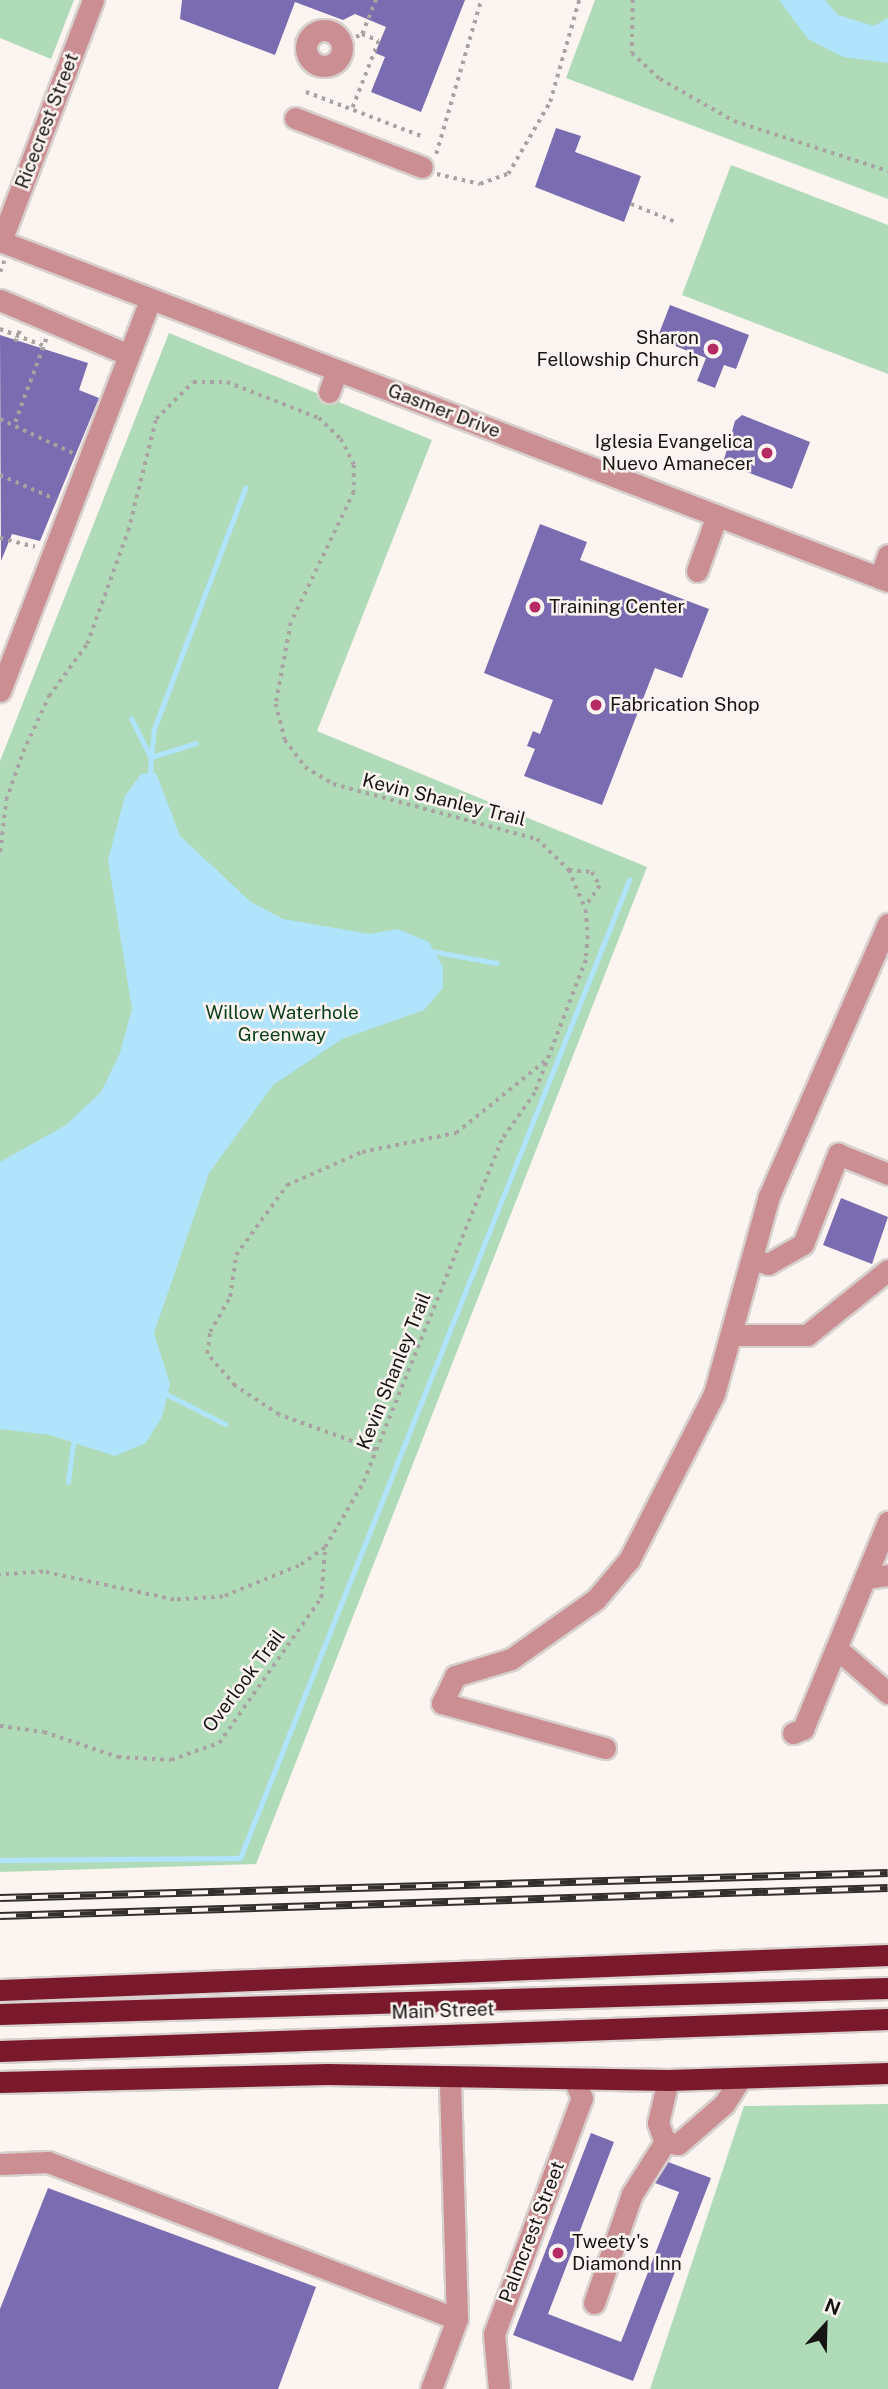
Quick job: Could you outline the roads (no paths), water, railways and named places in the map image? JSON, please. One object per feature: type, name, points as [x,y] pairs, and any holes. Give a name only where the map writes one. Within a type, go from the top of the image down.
[{"type":"highway","points":[[0,1990],[888,1955]]},
{"type":"highway","name":"Main Street","points":[[0,2014],[390,2006],[888,1988]]},
{"type":"highway","name":"Main Street","points":[[0,2051],[888,2019]]},
{"type":"highway","points":[[0,2082],[450,2076],[668,2080],[888,2073]]},
{"type":"street","name":"Ricecrest Street","points":[[1,241],[93,0]]},
{"type":"street","points":[[301,40],[309,57],[323,66],[338,58],[341,45]]},
{"type":"street","points":[[295,118],[428,165]]},
{"type":"street","name":"Gasmer Drive","points":[[1,241],[884,579]]},
{"type":"street","points":[[0,300],[129,355]]},
{"type":"street","points":[[0,691],[150,300]]},
{"type":"street","points":[[329,392],[337,370]]},
{"type":"street","points":[[697,571],[717,515]]},
{"type":"street","points":[[884,579],[888,555]]},
{"type":"street","points":[[605,1748],[442,1703],[455,1676],[511,1659],[596,1600],[629,1560],[714,1394],[769,1196],[888,924]]},
{"type":"street","points":[[752,1259],[768,1264],[803,1244],[838,1154],[888,1174]]},
{"type":"street","points":[[731,1335],[807,1335],[888,1270]]},
{"type":"street","points":[[793,1733],[803,1730],[888,1522]]},
{"type":"street","points":[[865,1578],[888,1575]]},
{"type":"street","points":[[836,1648],[887,1694]]},
{"type":"street","points":[[430,2389],[457,2319],[450,2076]]},
{"type":"street","points":[[665,2142],[678,2144],[724,2104],[741,2078]]},
{"type":"street","name":"Palmcrest Street","points":[[499,2389],[494,2334],[582,2098],[574,2079]]},
{"type":"street","points":[[594,2303],[632,2194],[665,2142],[659,2123],[668,2080]]},
{"type":"street","points":[[0,2164],[48,2162],[457,2319]]},
{"type":"water","points":[[779,0],[825,0],[838,15],[874,26],[888,18],[888,63],[843,57],[808,39]]},
{"type":"water","points":[[156,773],[180,836],[251,902],[283,919],[370,934],[398,929],[429,942],[443,967],[443,988],[424,1010],[342,1039],[273,1085],[209,1173],[154,1333],[170,1384],[162,1417],[146,1443],[115,1456],[50,1435],[0,1429],[0,1162],[66,1125],[101,1092],[120,1053],[132,1009],[108,860],[125,796],[141,774]]},
{"type":"waterway","points":[[151,757],[154,729],[245,488]]},
{"type":"waterway","points":[[131,718],[150,756]]},
{"type":"waterway","points":[[150,780],[151,757],[196,743]]},
{"type":"waterway","points":[[0,1860],[240,1858],[629,880]]},
{"type":"waterway","points":[[425,950],[497,963]]},
{"type":"waterway","points":[[162,1392],[225,1424]]},
{"type":"waterway","points":[[68,1482],[74,1436]]},
{"type":"railway","points":[[0,1898],[888,1873]]},
{"type":"railway","points":[[0,1916],[888,1888]]},
{"type":"place","name":"Sharon Fellowship Church","points":[[713,349]]},
{"type":"place","name":"Iglesia Evangelica Nuevo Amanecer","points":[[767,453]]},
{"type":"place","name":"Training Center","points":[[535,607]]},
{"type":"place","name":"Fabrication Shop","points":[[596,705]]},
{"type":"place","name":"Tweety's Diamond Inn","points":[[558,2253]]},
{"type":"park label","name":"Willow Waterhole Greenway","points":[[282,1024]]}]
